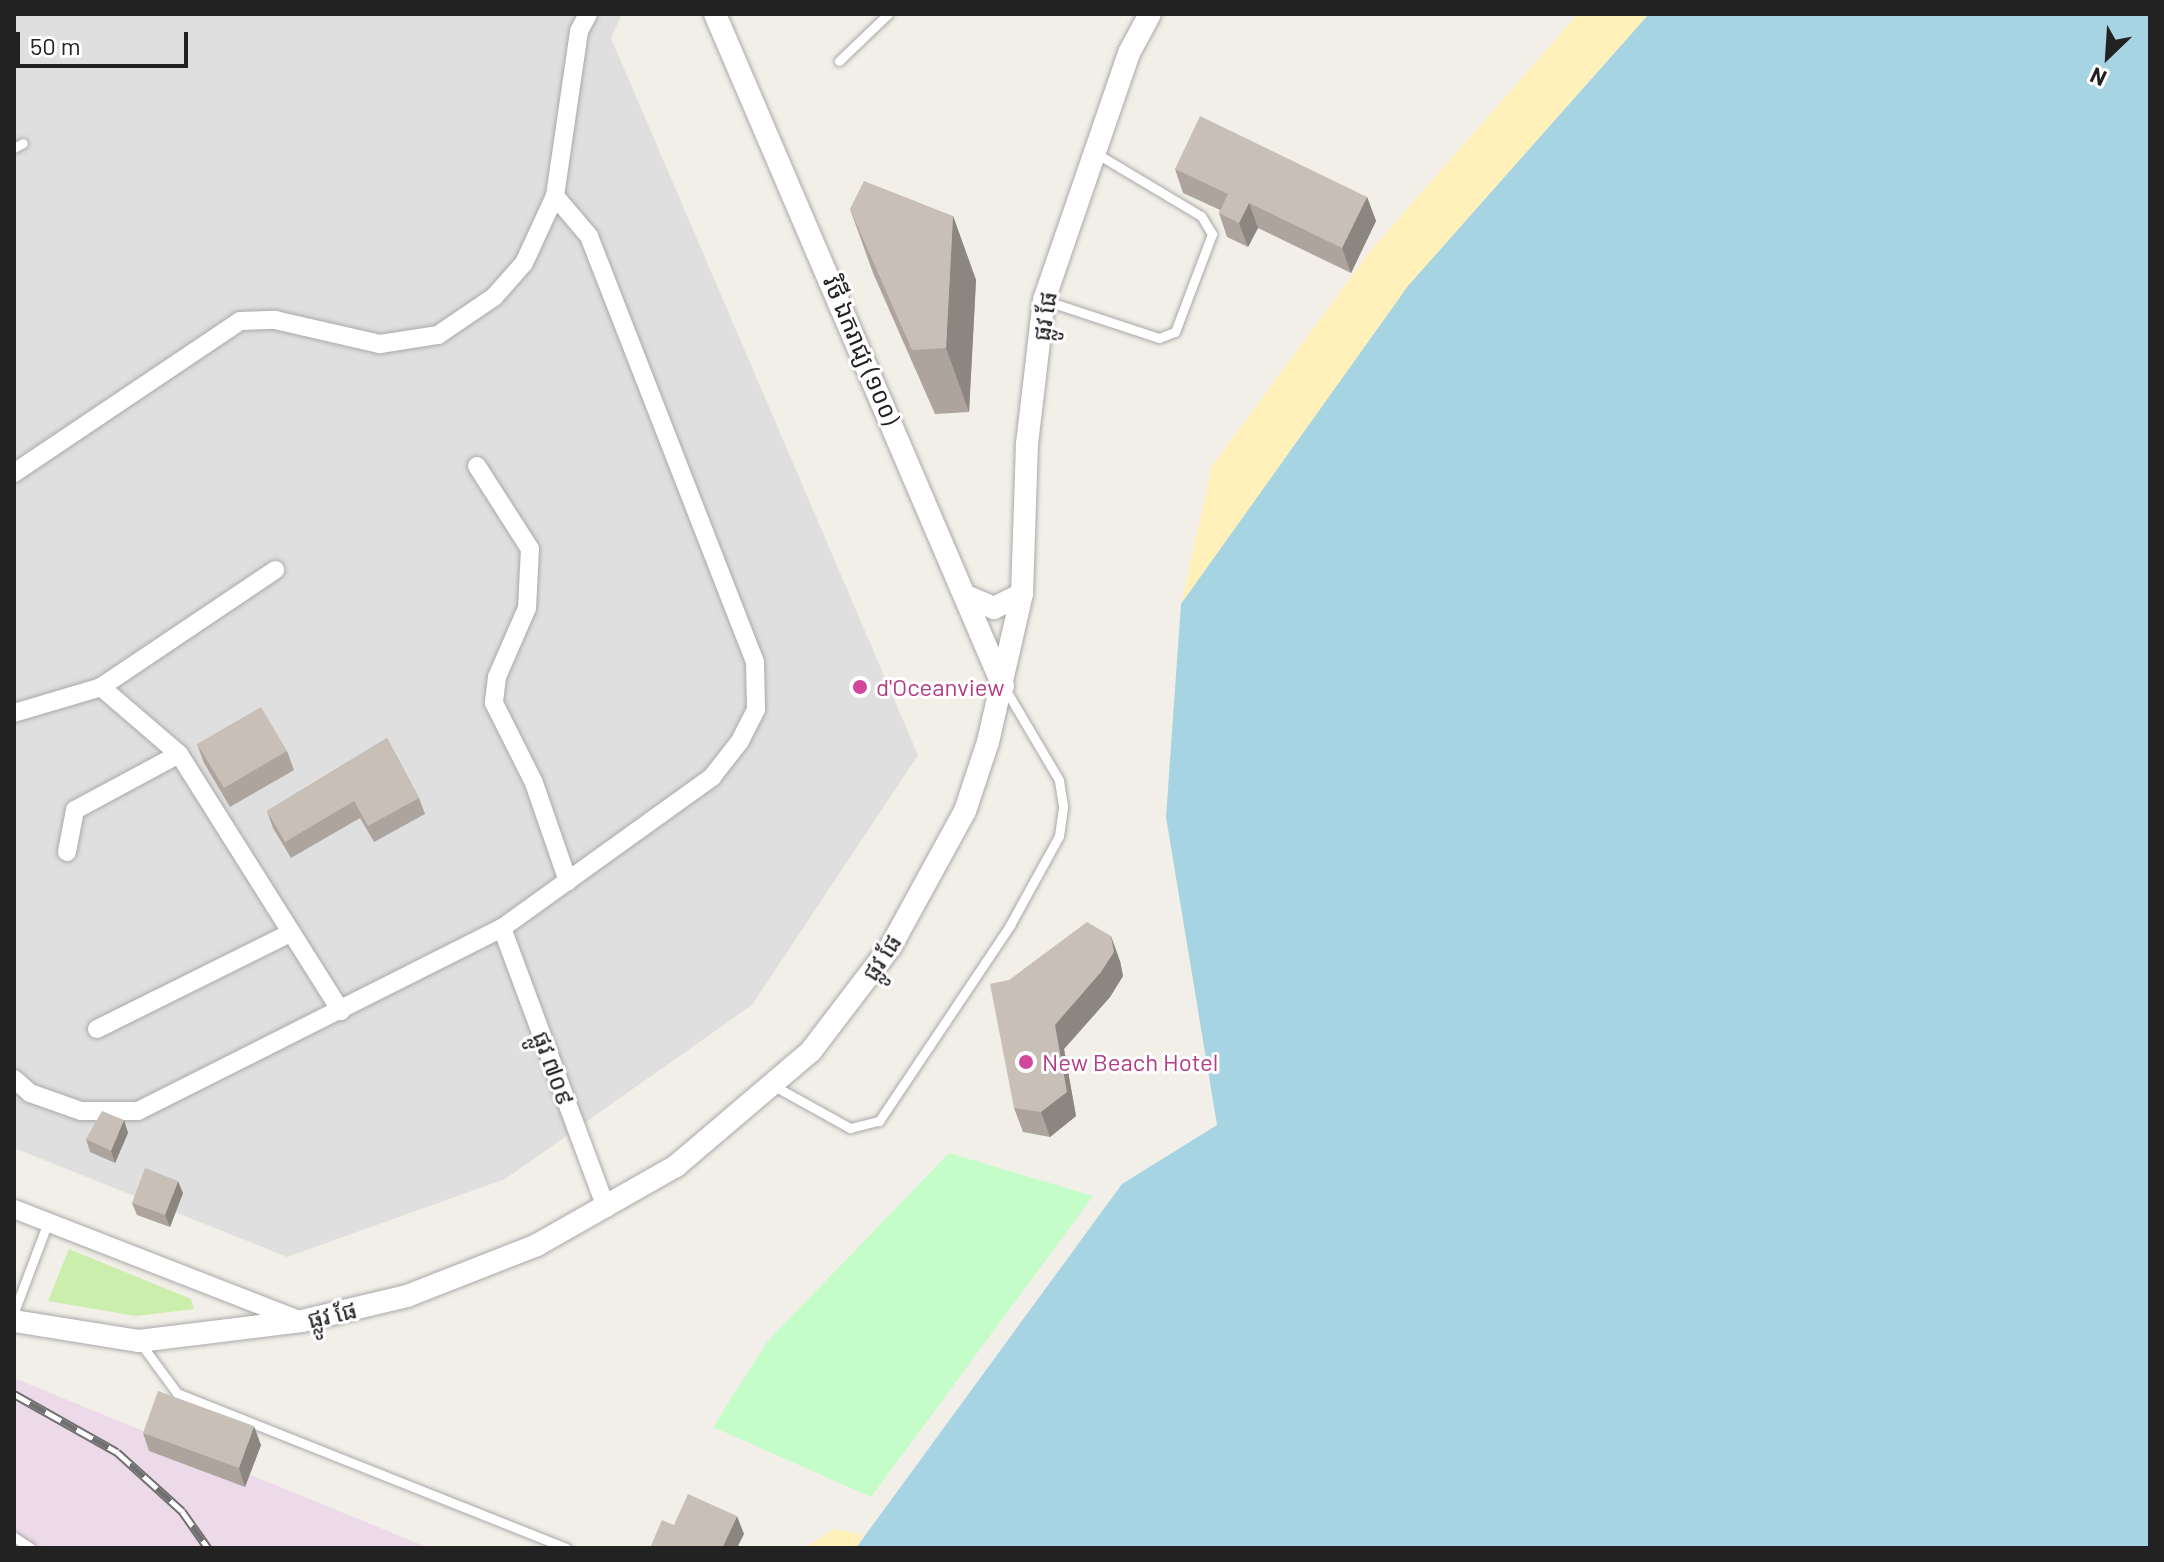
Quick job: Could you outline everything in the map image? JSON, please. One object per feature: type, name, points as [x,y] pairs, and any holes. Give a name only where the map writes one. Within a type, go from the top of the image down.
[{"type":"street","points":[[14,473],[240,321],[275,320],[380,344],[438,335],[494,297],[524,263],[555,196],[579,31],[588,14]]},
{"type":"street","name":"វិថី ឯករាជ្យ (១០០)","points":[[715,14],[968,597],[1004,687]]},
{"type":"street","name":"ផ្លូវ ផែ","points":[[14,1321],[139,1341],[302,1321],[469,1275],[606,1208],[676,1166],[776,1087],[891,946],[965,811],[1004,687],[1022,594],[1027,444],[1044,300],[1093,151],[1146,16]]},
{"type":"street","points":[[14,1079],[30,1093],[81,1111],[138,1111],[341,1011],[502,928],[712,777],[756,709],[755,662],[589,236],[555,196]]},
{"type":"street","points":[[477,466],[530,549],[527,608],[497,677],[494,703],[534,783],[568,881]]},
{"type":"street","points":[[14,713],[101,687],[275,570]]},
{"type":"street","points":[[968,597],[994,608],[1022,594]]},
{"type":"street","points":[[101,687],[179,754],[288,934],[341,1011]]},
{"type":"street","points":[[67,852],[75,810],[179,754]]},
{"type":"street","name":"ផ្លូវ ៧០៩","points":[[502,928],[606,1208]]},
{"type":"street","points":[[97,1029],[288,934]]},
{"type":"street","points":[[14,1209],[302,1321]]},
{"type":"lane","points":[[839,61],[888,14]]},
{"type":"lane","points":[[1044,300],[1159,338],[1175,332],[1212,234],[1201,216],[1093,151]]},
{"type":"lane","points":[[776,1087],[850,1128],[879,1121],[1010,925],[1059,836],[1063,806],[1059,780],[1004,687]]},
{"type":"lane","points":[[14,1312],[48,1222]]},
{"type":"lane","points":[[139,1341],[177,1393],[566,1548]]},
{"type":"lane","points":[[14,1537],[31,1548]]},
{"type":"shaded area","points":[[14,14],[622,14],[611,38],[918,755],[752,1005],[505,1179],[287,1257],[14,1148]]},
{"type":"shaded area","points":[[14,1378],[429,1548],[14,1548]]},
{"type":"green space","points":[[949,1153],[1093,1196],[871,1497],[713,1427],[767,1342]]},
{"type":"green space","points":[[69,1249],[191,1299],[194,1309],[136,1316],[48,1301]]},
{"type":"sand","points":[[1578,14],[1649,14],[1408,286],[1181,604],[1212,466],[1371,250]]},
{"type":"sand","points":[[834,1529],[863,1535],[856,1548],[804,1548]]},
{"type":"water","points":[[1649,14],[2150,14],[2150,1548],[856,1548],[1122,1184],[1217,1125],[1166,817],[1181,604],[1408,286]]},
{"type":"building","points":[[1200,116],[1367,197],[1342,248],[1249,203],[1239,223],[1219,213],[1228,194],[1175,169]]},
{"type":"building","points":[[864,181],[953,216],[946,348],[912,350],[850,209]]},
{"type":"building","points":[[261,707],[287,751],[224,788],[197,744]]},
{"type":"building","points":[[387,738],[419,798],[368,826],[354,801],[285,842],[267,811]]},
{"type":"building","points":[[1087,922],[1111,936],[1114,952],[1101,972],[1055,1025],[1067,1092],[1041,1112],[1014,1108],[990,984],[1009,980]]},
{"type":"building","points":[[102,1111],[124,1120],[111,1151],[86,1139]]},
{"type":"building","points":[[145,1168],[178,1181],[165,1215],[132,1203]]},
{"type":"building","points":[[158,1391],[254,1426],[239,1468],[143,1433]]},
{"type":"building","points":[[688,1494],[737,1516],[722,1548],[650,1548],[662,1520],[674,1525]]},
{"type":"railway","points":[[14,1394],[117,1452],[182,1511],[208,1548]]},
{"type":"place","name":"d'Oceanview","points":[[860,687]]},
{"type":"place","name":"New Beach Hotel","points":[[1026,1062]]}]
